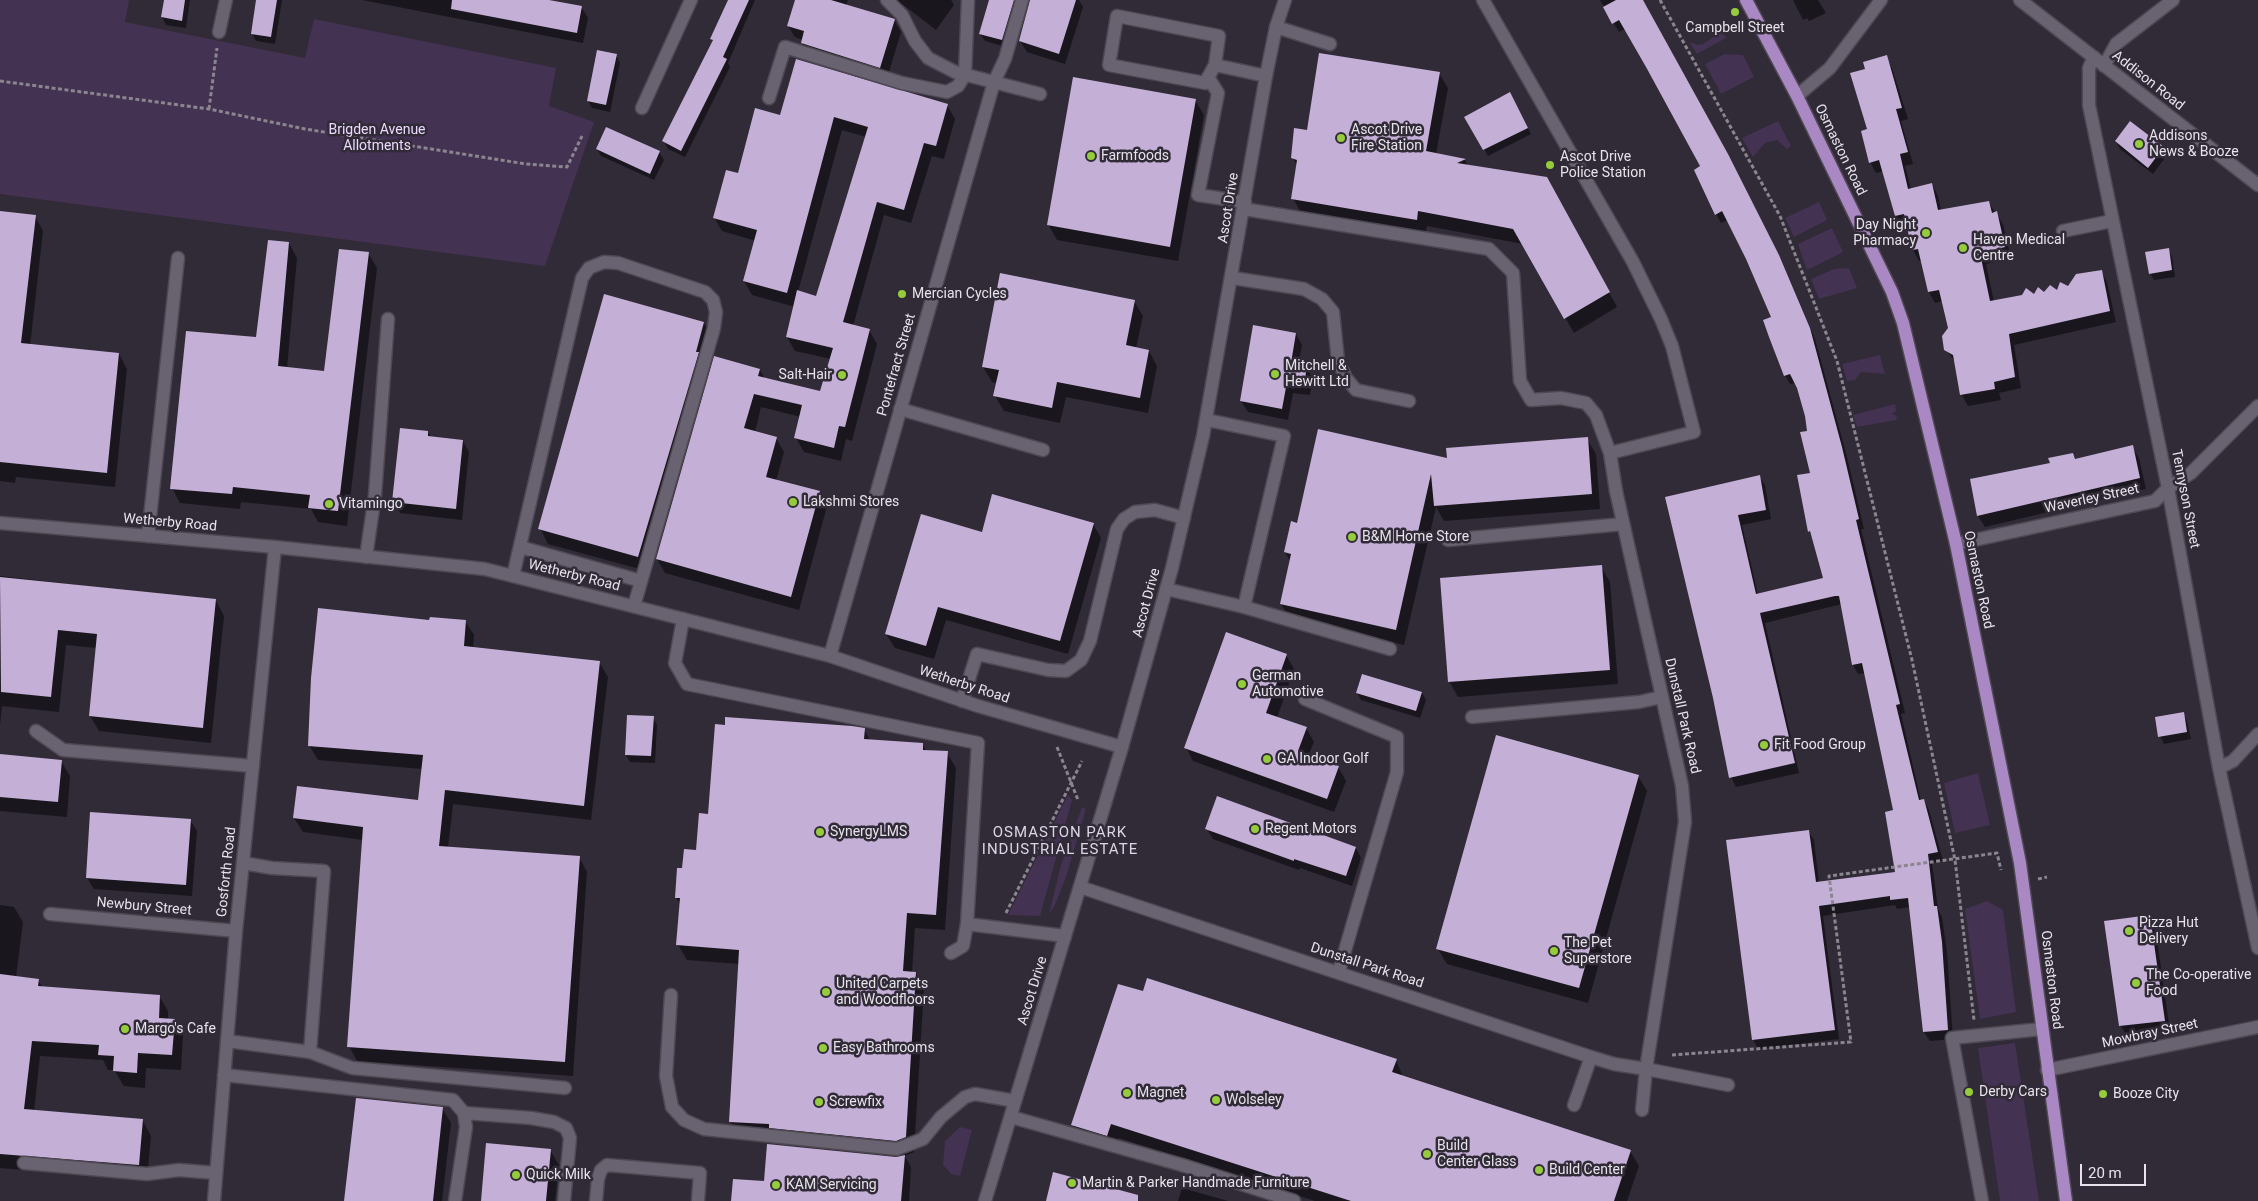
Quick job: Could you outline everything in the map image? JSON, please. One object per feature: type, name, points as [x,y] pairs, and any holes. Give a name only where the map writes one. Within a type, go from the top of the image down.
[{"type":"main road","name":"Osmaston Road","points":[[1746,0],[1798,96],[1892,292],[1903,323],[1956,544],[2023,881],[2066,1201]]},
{"type":"street","points":[[219,32],[226,0]]},
{"type":"street","points":[[642,108],[691,0]]},
{"type":"street","points":[[887,0],[902,15],[915,41],[928,58],[960,74],[1040,94]]},
{"type":"street","points":[[768,98],[785,47],[902,83],[946,92],[958,86],[968,0]]},
{"type":"street","name":"Pontefract Street","points":[[830,656],[994,82],[1005,59],[1022,0]]},
{"type":"street","name":"Ascot Drive","points":[[985,1201],[1122,747],[1184,518],[1207,420],[1233,278],[1266,76],[1276,27],[1285,0]]},
{"type":"street","points":[[1482,0],[1633,262],[1672,346],[1694,432],[1610,453]]},
{"type":"street","points":[[1798,96],[1830,68],[1881,0]]},
{"type":"street","name":"Addison Road","points":[[2020,0],[2258,185]]},
{"type":"street","points":[[2104,66],[2116,44],[2173,0]]},
{"type":"street","points":[[1117,16],[1219,36],[1215,64],[1205,83],[1109,65],[1117,16]]},
{"type":"street","points":[[1276,27],[1330,44]]},
{"type":"street","name":"Tennyson Street","points":[[2094,57],[2089,68],[2089,105],[2168,488],[2219,768],[2258,948]]},
{"type":"street","points":[[1215,64],[1266,76]]},
{"type":"street","points":[[1208,77],[1218,92],[1198,196],[1244,205]]},
{"type":"street","name":"Dunstall Park Road","points":[[1244,205],[1489,249],[1512,273],[1520,381],[1531,400],[1561,398],[1586,403],[1596,416],[1610,453],[1623,524],[1682,786],[1685,822],[1646,1069],[1642,1110]]},
{"type":"street","points":[[2063,231],[2112,221]]},
{"type":"street","points":[[148,536],[178,258]]},
{"type":"street","points":[[513,576],[582,278],[589,268],[604,262],[618,263],[705,292],[713,300],[716,312],[714,328],[634,606]]},
{"type":"street","points":[[1233,278],[1304,290],[1322,299],[1333,312],[1338,361],[1346,378],[1356,390],[1409,401]]},
{"type":"street","points":[[366,557],[375,495],[388,319]]},
{"type":"street","name":"Waverley Street","points":[[1956,544],[2155,501],[2168,488],[2191,473],[2258,406]]},
{"type":"street","points":[[900,409],[1042,450]]},
{"type":"street","points":[[1207,420],[1284,436],[1244,607]]},
{"type":"street","points":[[962,701],[977,654],[1048,670],[1066,671],[1080,660],[1090,641],[1117,529],[1124,519],[1134,512],[1155,510],[1184,518]]},
{"type":"street","name":"Wetherby Road","points":[[0,524],[276,547],[485,569],[830,656],[962,701],[1122,747]]},
{"type":"street","points":[[1448,540],[1623,524]]},
{"type":"street","name":"Gosforth Road","points":[[214,1201],[236,931],[276,547]]},
{"type":"street","points":[[520,547],[642,581]]},
{"type":"street","points":[[1166,589],[1244,607],[1390,649]]},
{"type":"street","points":[[684,619],[675,663],[687,684],[978,743],[967,924],[963,946],[951,953]]},
{"type":"street","points":[[1472,717],[1639,702],[1662,697]]},
{"type":"street","points":[[1305,699],[1397,737],[1397,772],[1339,972]]},
{"type":"street","points":[[36,731],[63,750],[253,766]]},
{"type":"street","points":[[2219,768],[2234,761],[2258,734]]},
{"type":"street","points":[[244,863],[272,868],[324,871],[310,1052]]},
{"type":"street","name":"Dunstall Park Road","points":[[1080,887],[1590,1057],[1614,1064],[1646,1069]]},
{"type":"street","name":"Newbury Street","points":[[50,914],[236,931]]},
{"type":"street","points":[[967,924],[1065,936]]},
{"type":"street","points":[[671,995],[666,1076],[672,1107],[684,1120],[704,1129],[897,1149],[923,1139],[941,1117],[965,1097],[975,1094],[1015,1101]]},
{"type":"street","name":"Mowbray Street","points":[[2047,1070],[2258,1027]]},
{"type":"street","points":[[1982,1201],[1952,1038],[2042,1029]]},
{"type":"street","points":[[227,1041],[310,1052],[352,1068],[564,1088]]},
{"type":"street","points":[[1574,1104],[1590,1057]]},
{"type":"street","points":[[1646,1069],[1728,1085]]},
{"type":"street","points":[[224,1075],[453,1100],[464,1113],[466,1127],[455,1201]]},
{"type":"street","points":[[464,1113],[531,1118],[554,1122],[566,1128],[570,1138],[564,1201]]},
{"type":"street","points":[[1010,1117],[1182,1165],[1294,1201]]},
{"type":"street","points":[[24,1163],[147,1174],[180,1170],[216,1173]]},
{"type":"street","points":[[596,1201],[598,1178],[601,1170],[607,1165],[700,1173],[698,1201]]},
{"type":"path","points":[[1660,0],[1780,216],[1837,361],[1912,660],[1955,860],[1976,1036]]},
{"type":"path","points":[[209,110],[219,32]]},
{"type":"path","points":[[0,81],[209,110],[305,129],[526,164],[566,167],[582,136]]},
{"type":"path","points":[[1061,730],[1057,747],[1078,800]]},
{"type":"path","points":[[1003,928],[1004,916],[1082,762]]},
{"type":"path","points":[[1649,1052],[1665,1055],[1851,1042],[1829,876],[1955,860],[1997,852],[2005,884],[2047,878]]},
{"type":"green space","name":"Brigden Avenue Allotments","points":[[0,0],[129,0],[125,22],[305,58],[314,19],[556,68],[549,106],[594,122],[545,266],[0,194]]},
{"type":"green space","points":[[1721,27],[1726,38],[1697,54],[1689,42],[1698,45],[1703,44],[1711,39]]},
{"type":"green space","points":[[1725,54],[1743,55],[1754,77],[1721,94],[1705,64]]},
{"type":"green space","points":[[1778,121],[1791,146],[1787,149],[1777,140],[1765,143],[1753,157],[1742,138]]},
{"type":"green space","points":[[1819,202],[1827,220],[1794,237],[1785,218]]},
{"type":"green space","points":[[1832,228],[1843,252],[1807,270],[1798,244]]},
{"type":"green space","points":[[1849,268],[1857,288],[1819,299],[1811,279],[1834,269]]},
{"type":"green space","points":[[1880,355],[1885,374],[1861,372],[1855,380],[1847,381],[1842,364]]},
{"type":"green space","points":[[1895,404],[1896,411],[1892,414],[1897,416],[1896,420],[1857,427],[1853,415]]},
{"type":"green space","points":[[1978,773],[1990,825],[1955,833],[1944,783]]},
{"type":"green space","points":[[1068,795],[1072,800],[1040,916],[1008,915]]},
{"type":"green space","points":[[1082,807],[1086,809],[1066,877],[1055,905],[1049,914],[1061,865]]},
{"type":"green space","points":[[1987,901],[2003,910],[2016,1012],[1980,1019],[1965,909]]},
{"type":"green space","points":[[2015,1043],[2039,1201],[2000,1201],[1978,1048]]},
{"type":"green space","points":[[960,1127],[972,1130],[960,1176],[951,1174],[943,1165],[945,1141]]},
{"type":"building","points":[[164,0],[185,0],[182,21],[161,17]]},
{"type":"building","points":[[256,0],[277,0],[271,37],[251,34]]},
{"type":"building","points":[[452,0],[549,0],[582,6],[577,33],[451,9]]},
{"type":"building","points":[[728,0],[749,0],[723,57],[727,59],[681,151],[662,141],[713,40],[710,39]]},
{"type":"building","points":[[795,0],[831,0],[895,19],[880,68],[801,43],[804,31],[787,26]]},
{"type":"building","points":[[989,0],[1014,0],[1002,40],[979,34]]},
{"type":"building","points":[[1030,0],[1076,0],[1059,54],[1019,41]]},
{"type":"building","points":[[1616,0],[1643,0],[1728,154],[1779,255],[1810,328],[1859,519],[1856,520],[1900,704],[1896,705],[1919,800],[1924,799],[1938,852],[1928,854],[1934,906],[1937,906],[1942,942],[1948,1030],[1923,1032],[1908,898],[1890,900],[1890,896],[1819,906],[1835,1030],[1752,1040],[1726,840],[1809,830],[1816,882],[1895,872],[1885,812],[1893,810],[1862,663],[1852,665],[1839,596],[1760,613],[1795,763],[1729,778],[1713,698],[1665,497],[1760,475],[1766,510],[1738,515],[1756,594],[1823,578],[1810,531],[1808,532],[1797,475],[1810,473],[1800,432],[1807,431],[1805,416],[1797,388],[1790,374],[1784,376],[1769,337],[1763,320],[1771,317],[1746,259],[1722,211],[1715,215],[1694,170],[1700,166],[1646,67],[1619,20],[1612,24],[1603,7]]},
{"type":"building","points":[[597,50],[617,54],[606,105],[587,101]]},
{"type":"building","points":[[1319,53],[1440,72],[1426,151],[1466,159],[1457,163],[1547,177],[1610,292],[1564,319],[1513,229],[1418,211],[1417,220],[1291,199],[1297,160],[1291,158],[1294,128],[1307,130]]},
{"type":"building","points":[[1887,55],[1902,108],[1896,109],[1908,152],[1900,154],[1908,189],[1932,183],[1938,210],[1989,201],[1992,213],[1997,211],[2005,247],[1980,253],[1990,301],[2022,295],[2026,288],[2034,294],[2038,287],[2044,292],[2050,285],[2057,290],[2060,282],[2068,286],[2076,274],[2102,270],[2110,311],[2009,334],[2015,377],[1994,382],[1995,389],[1960,395],[1953,355],[1944,350],[1942,336],[1948,328],[1939,290],[1928,292],[1918,249],[1912,250],[1904,214],[1895,216],[1879,160],[1869,163],[1861,131],[1867,129],[1850,73],[1865,69],[1863,62]]},
{"type":"building","points":[[796,59],[948,104],[936,146],[924,143],[904,210],[877,202],[843,322],[870,329],[845,427],[839,426],[834,448],[794,438],[802,405],[754,394],[744,428],[777,437],[766,477],[820,491],[791,597],[656,559],[714,356],[760,369],[758,376],[820,391],[833,348],[786,337],[797,290],[816,296],[868,127],[834,117],[787,293],[743,281],[757,230],[713,218],[726,170],[738,173],[755,108],[780,115]]},
{"type":"building","points":[[1073,77],[1196,99],[1170,247],[1047,225]]},
{"type":"building","points":[[1510,92],[1528,128],[1483,150],[1464,117]]},
{"type":"building","name":"Addisons News & Booze","points":[[2130,121],[2164,147],[2148,168],[2115,141]]},
{"type":"building","points":[[606,127],[660,151],[650,174],[596,149]]},
{"type":"building","points":[[0,211],[36,215],[21,343],[119,353],[107,473],[0,462]]},
{"type":"building","points":[[268,240],[289,242],[278,366],[324,371],[339,249],[369,252],[338,511],[308,508],[310,495],[233,487],[232,494],[170,489],[186,331],[256,337]]},
{"type":"building","points":[[2169,248],[2172,270],[2149,274],[2145,252]]},
{"type":"building","points":[[1000,273],[1135,300],[1126,345],[1149,350],[1140,398],[1057,382],[1052,408],[993,396],[999,370],[982,367]]},
{"type":"building","points":[[604,294],[704,322],[696,352],[699,352],[638,557],[538,529]]},
{"type":"building","name":"Mitchell & Hewitt Ltd","points":[[1253,325],[1296,333],[1291,363],[1307,366],[1304,385],[1287,382],[1282,409],[1240,401]]},
{"type":"building","points":[[400,428],[428,431],[428,436],[463,440],[456,509],[392,502]]},
{"type":"building","name":"B&M Home Store","points":[[1318,429],[1447,458],[1446,448],[1588,437],[1592,494],[1434,506],[1431,474],[1396,630],[1280,604],[1291,554],[1284,552],[1291,521],[1297,523]]},
{"type":"building","points":[[2133,445],[2140,478],[1977,516],[1970,479],[2050,463],[2048,458],[2073,453],[2075,459]]},
{"type":"building","points":[[992,494],[1094,523],[1060,641],[938,607],[926,646],[885,634],[921,514],[982,532]]},
{"type":"building","points":[[1602,565],[1610,670],[1448,682],[1440,578]]},
{"type":"building","points":[[0,577],[216,599],[203,728],[89,716],[97,634],[58,630],[51,697],[1,692]]},
{"type":"building","points":[[318,608],[429,620],[430,617],[466,620],[464,646],[600,661],[584,806],[445,790],[439,846],[580,856],[565,1062],[347,1047],[363,827],[293,818],[297,786],[418,800],[423,755],[308,746],[311,678]]},
{"type":"building","points":[[1226,632],[1287,654],[1266,713],[1307,727],[1298,751],[1339,766],[1327,799],[1184,748]]},
{"type":"building","points":[[1362,674],[1422,692],[1416,711],[1356,693]]},
{"type":"building","points":[[2184,712],[2187,732],[2158,737],[2155,717]]},
{"type":"building","points":[[627,715],[654,716],[651,756],[625,755]]},
{"type":"building","name":"SynergyLMS","points":[[725,717],[852,726],[865,728],[864,739],[923,743],[923,750],[948,751],[936,915],[907,913],[903,971],[916,972],[906,1137],[896,1141],[769,1128],[769,1124],[729,1122],[739,950],[676,945],[680,898],[675,898],[677,868],[682,868],[684,849],[696,850],[699,813],[708,814],[715,724],[725,725]]},
{"type":"building","points":[[1496,735],[1639,775],[1579,988],[1436,949]]},
{"type":"building","points":[[0,754],[62,760],[58,802],[0,797]]},
{"type":"building","name":"Regent Motors","points":[[1217,796],[1356,847],[1346,876],[1294,859],[1294,861],[1205,829]]},
{"type":"building","points":[[90,812],[191,819],[186,885],[86,878]]},
{"type":"building","name":"The Co-operative Food","points":[[2150,915],[2165,1021],[2119,1026],[2104,921]]},
{"type":"building","points":[[0,974],[39,979],[38,986],[160,995],[159,1018],[175,1019],[172,1055],[138,1053],[137,1073],[113,1071],[114,1056],[98,1055],[99,1045],[32,1041],[24,1109],[143,1119],[139,1165],[0,1154]]},
{"type":"building","points":[[1147,978],[1397,1059],[1392,1072],[1631,1150],[1614,1201],[1351,1201],[1111,1124],[1107,1136],[1071,1125],[1118,984],[1143,991]]},
{"type":"building","points":[[356,1098],[443,1107],[433,1201],[344,1201]]},
{"type":"building","name":"Quick Milk","points":[[486,1143],[551,1149],[546,1201],[481,1201]]},
{"type":"building","points":[[767,1144],[896,1157],[905,1155],[901,1201],[731,1201],[733,1179],[764,1181]]},
{"type":"building","name":"Martin & Parker Handmade Furniture","points":[[1053,1172],[1138,1195],[1138,1201],[1046,1201]]},
{"type":"place","name":"Campbell Street","points":[[1735,12]]},
{"type":"place","name":"Ascot Drive Fire Station","points":[[1341,138]]},
{"type":"place","name":"Addisons News & Booze","points":[[2139,144]]},
{"type":"place","name":"Farmfoods","points":[[1091,156]]},
{"type":"place","name":"Ascot Drive Police Station","points":[[1550,165]]},
{"type":"place","name":"Day Night Pharmacy","points":[[1926,233]]},
{"type":"place","name":"Haven Medical Centre","points":[[1963,248]]},
{"type":"place","name":"Mercian Cycles","points":[[902,294]]},
{"type":"place","name":"Mitchell & Hewitt Ltd","points":[[1275,374]]},
{"type":"place","name":"Salt-Hair","points":[[842,375]]},
{"type":"place","name":"Lakshmi Stores","points":[[793,502]]},
{"type":"place","name":"Vitamingo","points":[[329,504]]},
{"type":"place","name":"B&M Home Store","points":[[1352,537]]},
{"type":"place","name":"German Automotive","points":[[1242,684]]},
{"type":"place","name":"Fit Food Group","points":[[1764,745]]},
{"type":"place","name":"GA Indoor Golf","points":[[1267,759]]},
{"type":"place","name":"Regent Motors","points":[[1255,829]]},
{"type":"place","name":"SynergyLMS","points":[[820,832]]},
{"type":"place","name":"Pizza Hut Delivery","points":[[2129,931]]},
{"type":"place","name":"The Pet Superstore","points":[[1554,951]]},
{"type":"place","name":"The Co-operative Food","points":[[2136,983]]},
{"type":"place","name":"United Carpets and Woodfloors","points":[[826,992]]},
{"type":"place","name":"Margo's Cafe","points":[[125,1029]]},
{"type":"place","name":"Easy Bathrooms","points":[[823,1048]]},
{"type":"place","name":"Derby Cars","points":[[1969,1092]]},
{"type":"place","name":"Magnet","points":[[1127,1093]]},
{"type":"place","name":"Booze City","points":[[2103,1094]]},
{"type":"place","name":"Wolseley","points":[[1216,1100]]},
{"type":"place","name":"Screwfix","points":[[819,1102]]},
{"type":"place","name":"Build Center Glass","points":[[1427,1154]]},
{"type":"place","name":"Build Center","points":[[1539,1170]]},
{"type":"place","name":"Quick Milk","points":[[516,1175]]},
{"type":"place","name":"Martin & Parker Handmade Furniture","points":[[1072,1183]]},
{"type":"place","name":"KAM Servicing","points":[[776,1185]]},
{"type":"district","name":"OSMASTON PARK INDUSTRIAL ESTATE","points":[[1060,842]]}]
